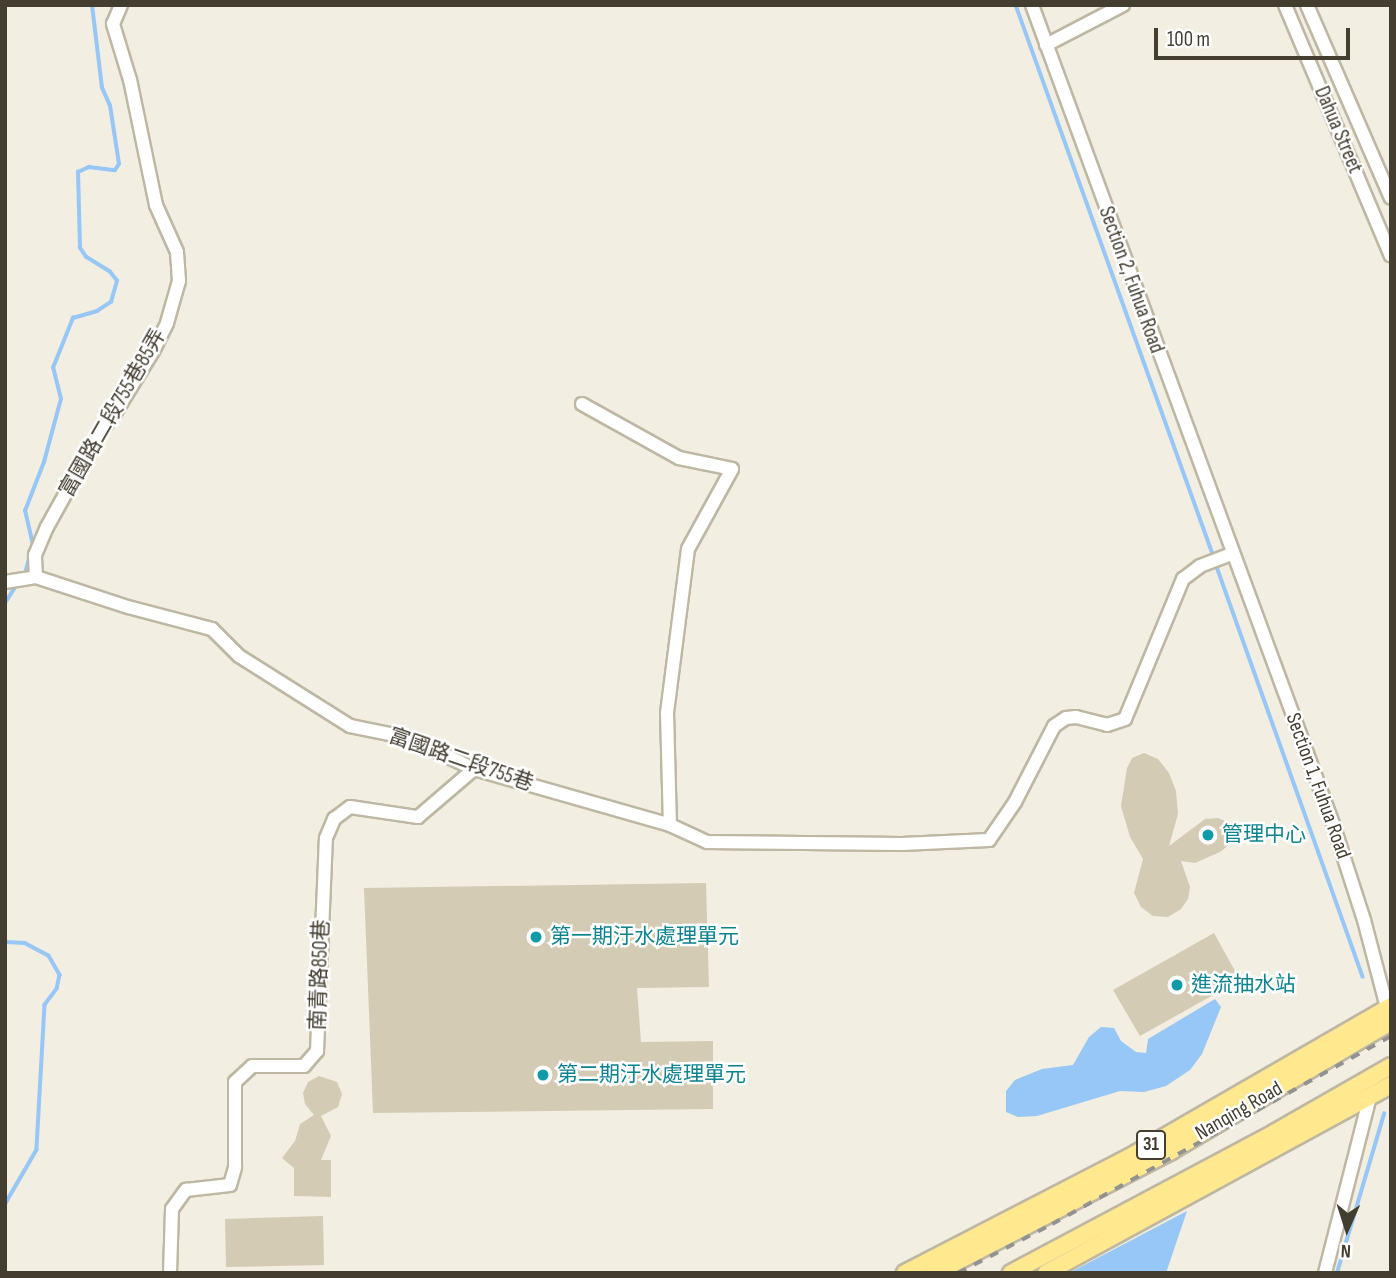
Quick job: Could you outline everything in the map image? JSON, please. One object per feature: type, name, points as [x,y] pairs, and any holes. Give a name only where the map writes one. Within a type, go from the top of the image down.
[{"type":"main road","name":"Nanqing Road","points":[[935,1273],[1171,1151],[1390,1015]]},
{"type":"main road","name":"31","points":[[905,1273],[1128,1158],[1390,1015]]},
{"type":"main road","name":"Nanqing Road","points":[[1011,1273],[1274,1133],[1391,1066]]},
{"type":"main road","points":[[1046,1273],[1391,1085]]},
{"type":"main road","points":[[975,1236],[1041,1219]]},
{"type":"street","name":"富國路二段755巷85弄","points":[[36,577],[34,555],[47,527],[98,435],[113,416],[153,351],[167,323],[179,281],[177,252],[156,205],[130,80],[113,24],[121,5]]},
{"type":"street","name":"Section 2, Fuhua Road","points":[[1032,5],[1226,556]]},
{"type":"street","points":[[1046,45],[1123,5]]},
{"type":"street","name":"Dahua Street","points":[[1284,5],[1391,256]]},
{"type":"street","name":"Dahua Street","points":[[1307,5],[1391,198]]},
{"type":"street","points":[[1364,192],[1385,184]]},
{"type":"street","points":[[582,404],[679,458],[732,469],[688,549],[667,712],[670,825]]},
{"type":"street","name":"富國路二段755巷","points":[[5,582],[36,577],[128,607],[212,629],[239,656],[350,726],[409,738],[474,769],[670,825],[707,842],[902,844],[989,840],[1015,802],[1054,726],[1066,718],[1076,717],[1107,725],[1125,719],[1183,579],[1200,566],[1226,556]]},
{"type":"street","name":"Section 1, Fuhua Road","points":[[1226,556],[1333,824],[1364,920],[1390,1015]]},
{"type":"street","name":"南青路850巷","points":[[170,1273],[172,1209],[186,1190],[230,1185],[235,1167],[235,1082],[253,1066],[304,1066],[317,1051],[326,838],[334,819],[350,807],[418,817],[474,769]]},
{"type":"street","points":[[1325,1273],[1370,1097]]},
{"type":"water","points":[[1215,999],[1221,1007],[1202,1054],[1190,1070],[1166,1086],[1144,1092],[1120,1091],[1037,1116],[1018,1117],[1006,1112],[1006,1091],[1015,1080],[1042,1069],[1073,1065],[1089,1037],[1101,1027],[1114,1028],[1121,1041],[1136,1052],[1146,1053],[1148,1039]]},
{"type":"water","points":[[1187,1211],[1166,1273],[1069,1273]]},
{"type":"building","name":"管理中心","points":[[1144,753],[1158,759],[1169,773],[1176,791],[1178,814],[1169,846],[1205,819],[1218,818],[1237,826],[1230,844],[1220,852],[1195,863],[1181,861],[1190,887],[1188,899],[1181,909],[1168,917],[1153,916],[1141,907],[1134,893],[1143,859],[1130,837],[1121,806],[1127,768],[1132,758]]},
{"type":"building","points":[[706,883],[709,987],[637,988],[641,1042],[713,1041],[713,1109],[373,1113],[364,888]]},
{"type":"building","name":"進流抽水站","points":[[1214,933],[1240,980],[1140,1036],[1113,990]]},
{"type":"building","points":[[319,1076],[337,1082],[342,1094],[338,1107],[321,1116],[331,1136],[321,1160],[331,1160],[331,1197],[294,1196],[294,1168],[282,1158],[295,1141],[300,1124],[314,1115],[305,1104],[303,1093],[308,1082]]},
{"type":"building","points":[[323,1216],[324,1265],[226,1267],[225,1219]]},
{"type":"waterway","points":[[33,545],[25,511],[44,462],[61,399],[53,368],[73,318],[97,311],[111,302],[117,281],[110,272],[86,257],[80,248],[78,172],[89,167],[115,170],[119,164],[110,106],[102,88],[92,5]]},
{"type":"waterway","points":[[1016,5],[1214,557]]},
{"type":"waterway","points":[[26,570],[30,555]]},
{"type":"waterway","points":[[1216,564],[1363,977]]},
{"type":"waterway","points":[[5,603],[14,589]]},
{"type":"waterway","points":[[5,942],[25,943],[49,956],[60,975],[57,989],[45,1005],[37,1150],[5,1205]]},
{"type":"waterway","points":[[1337,1273],[1384,1114]]},
{"type":"railway","points":[[958,1273],[1052,1224],[1391,1036]]},
{"type":"place","name":"管理中心","points":[[1208,835]]},
{"type":"place","name":"第一期汙水處理單元","points":[[536,937]]},
{"type":"place","name":"進流抽水站","points":[[1177,985]]},
{"type":"place","name":"第二期汙水處理單元","points":[[543,1075]]}]
